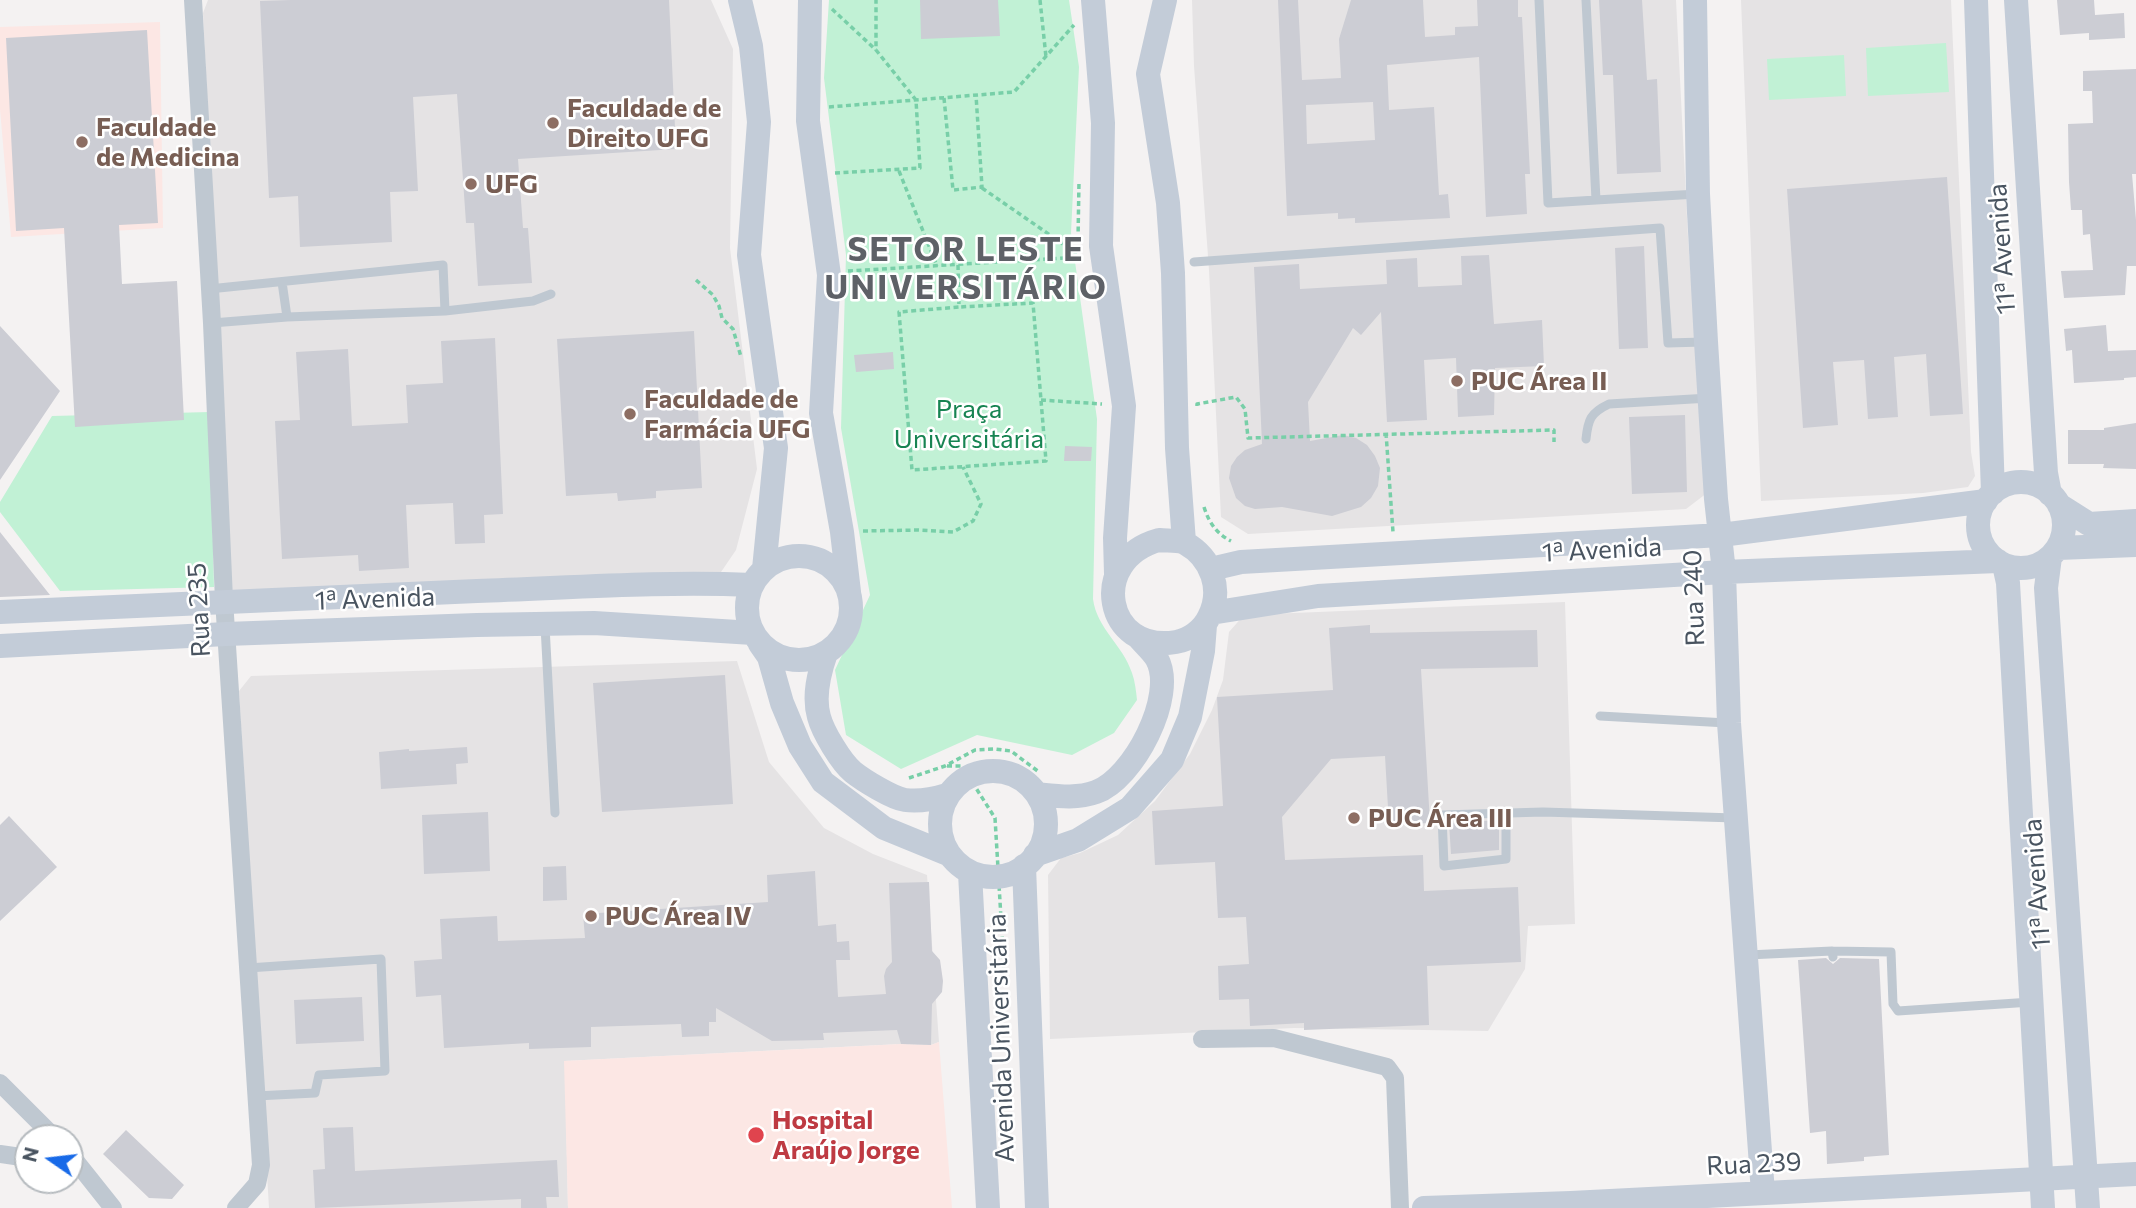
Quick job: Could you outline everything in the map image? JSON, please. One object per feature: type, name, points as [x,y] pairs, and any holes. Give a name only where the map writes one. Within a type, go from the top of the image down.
[{"type":"main road","points":[[740,0],[751,46],[758,122],[749,255],[776,448],[758,577],[747,601],[747,617],[753,634],[769,657],[782,703],[800,746],[823,782],[884,828],[950,855],[970,873],[999,876],[1015,872],[1030,861],[1078,840],[1130,808],[1172,760],[1190,717],[1216,584],[1210,569],[1199,554],[1184,542],[1159,540],[1145,544],[1132,552],[1116,574]]},
{"type":"main road","points":[[950,855],[943,841],[941,810],[947,795],[959,782],[992,770],[1009,773],[1073,797],[1098,792],[1119,778],[1137,754],[1158,714],[1161,684],[1158,660],[1117,613],[1113,587],[1116,574],[1115,538],[1124,406],[1101,246],[1102,123],[1093,0]]},
{"type":"main road","points":[[1165,0],[1148,74],[1168,203],[1177,447],[1184,542]]},
{"type":"main road","name":"Rua 240","points":[[1695,0],[1698,194],[1706,342],[1716,499],[1724,572],[1729,723],[1763,1193]]},
{"type":"main road","name":"11ª Avenida","points":[[1976,0],[1989,497]]},
{"type":"main road","name":"11ª Avenida","points":[[2016,0],[2046,473],[2054,499]]},
{"type":"main road","points":[[821,4],[808,121],[829,275],[821,413],[853,601],[848,627],[818,675],[818,716],[825,733],[852,771],[895,797],[905,800],[930,800],[947,795]]},
{"type":"main road","points":[[2136,521],[2089,524],[2041,487],[2018,482],[2007,485],[1989,497],[1978,525],[1980,540],[1987,552],[2001,563],[2020,568],[2031,567],[2054,552],[2136,545]]},
{"type":"main road","name":"1ª Avenida","points":[[1210,569],[1241,562],[1721,535],[1989,497]]},
{"type":"main road","points":[[2054,499],[2064,526],[2054,552]]},
{"type":"main road","name":"11ª Avenida","points":[[2054,552],[2046,589],[2088,1208]]},
{"type":"main road","points":[[758,577],[778,560],[795,556],[812,558],[828,565],[841,577],[853,601]]},
{"type":"main road","points":[[1337,558],[1339,596]]},
{"type":"main road","name":"11ª Avenida","points":[[2001,563],[2008,583],[2043,1208]]},
{"type":"main road","name":"1ª Avenida","points":[[1208,619],[1318,596],[1724,572],[2001,563]]},
{"type":"main road","name":"1ª Avenida","points":[[0,612],[224,600],[705,583],[758,577]]},
{"type":"main road","points":[[1139,638],[1163,644],[1182,641],[1208,619]]},
{"type":"main road","name":"1ª Avenida","points":[[0,646],[226,634],[545,624],[594,624],[753,634]]},
{"type":"main road","points":[[753,634],[764,647],[794,661],[810,659],[834,648]]},
{"type":"main road","points":[[1030,861],[1043,841],[1046,825],[1043,786]]},
{"type":"main road","name":"Avenida Universitária","points":[[1030,861],[1037,1208]]},
{"type":"main road","name":"Avenida Universitária","points":[[970,873],[988,1208]]},
{"type":"main road","name":"Rua 239","points":[[1424,1208],[1572,1206],[1763,1193],[2136,1174]]},
{"type":"street","name":"Rua 235","points":[[193,0],[212,323],[224,600],[261,1165],[257,1184],[236,1208]]},
{"type":"street","points":[[1202,1039],[1273,1038],[1387,1068],[1395,1078],[1401,1208]]},
{"type":"street","points":[[0,1083],[41,1124]]},
{"type":"street","points":[[84,1171],[110,1203],[123,1208]]},
{"type":"lane","points":[[1539,0],[1548,203],[1698,194]]},
{"type":"lane","points":[[1586,0],[1595,200]]},
{"type":"lane","points":[[1194,262],[1660,228],[1668,343],[1706,342]]},
{"type":"lane","points":[[209,289],[443,265],[445,311]]},
{"type":"lane","points":[[282,282],[287,317]]},
{"type":"lane","points":[[212,323],[287,317],[445,311],[533,302],[551,294]]},
{"type":"lane","points":[[1586,439],[1588,420],[1600,408],[1609,404],[1710,398]]},
{"type":"lane","points":[[545,624],[555,813]]},
{"type":"lane","points":[[1600,716],[1729,723]]},
{"type":"lane","points":[[1506,814],[1507,859],[1444,866],[1442,816],[1543,812],[1736,818]]},
{"type":"lane","points":[[1746,955],[1891,952],[1892,1004],[1898,1011],[2032,1002]]},
{"type":"lane","points":[[248,968],[381,959],[385,1071],[319,1075],[315,1093],[256,1096]]},
{"type":"path","points":[[876,0],[876,50]]},
{"type":"path","points":[[1040,0],[1046,57]]},
{"type":"path","points":[[821,4],[876,50],[916,100],[920,168],[826,173]]},
{"type":"path","points":[[820,107],[1014,92],[1077,21],[1079,32]]},
{"type":"path","points":[[976,95],[982,187]]},
{"type":"path","points":[[944,98],[953,190],[982,187],[1080,257]]},
{"type":"path","points":[[899,171],[937,266]]},
{"type":"path","points":[[1079,178],[1077,233],[1080,257]]},
{"type":"path","points":[[837,272],[1080,257]]},
{"type":"path","points":[[958,265],[960,307]]},
{"type":"path","points":[[696,281],[713,295],[722,318],[733,329],[742,359],[747,363],[764,360]]},
{"type":"path","points":[[1033,303],[1041,400],[1046,461],[912,470],[899,312],[1033,303]]},
{"type":"path","points":[[1197,418],[1197,404],[1236,397],[1245,409],[1248,438],[1554,430],[1554,442]]},
{"type":"path","points":[[1041,400],[1101,404]]},
{"type":"path","points":[[1387,433],[1394,555]]},
{"type":"path","points":[[850,531],[953,532],[973,521],[981,504],[963,467]]},
{"type":"path","points":[[1201,496],[1208,520],[1217,531],[1228,541],[1241,541]]},
{"type":"path","points":[[834,648],[853,623],[853,601]]},
{"type":"path","points":[[908,778],[944,766],[975,750],[1011,751],[1043,786]]},
{"type":"path","points":[[944,766],[962,766],[995,818],[1005,991]]},
{"type":"shaded area","name":"UFG","points":[[208,0],[711,0],[733,49],[730,248],[757,469],[736,550],[719,575],[231,591],[203,13]]},
{"type":"shaded area","points":[[1192,0],[1676,0],[1688,237],[1707,493],[1686,509],[1248,534],[1221,517]]},
{"type":"shaded area","points":[[1741,0],[1951,0],[1971,452],[1975,476],[1968,487],[1923,493],[1761,501]]},
{"type":"shaded area","name":"Faculdade de Medicina","points":[[160,22],[163,228],[11,237],[0,109],[0,27]]},
{"type":"shaded area","name":"PUC Área III","points":[[1565,602],[1575,924],[1528,926],[1525,969],[1488,1031],[1294,1028],[1050,1039],[1048,875],[1061,858],[1080,853],[1118,835],[1155,801],[1190,754],[1212,710],[1223,680],[1229,632],[1244,615]]},
{"type":"shaded area","name":"PUC Área IV","points":[[737,661],[769,762],[824,828],[873,854],[927,875],[939,1042],[931,1045],[901,1044],[565,1061],[568,1208],[269,1208],[239,691],[251,676]]},
{"type":"shaded area","name":"Hospital Araújo Jorge","points":[[939,1042],[952,1208],[568,1208],[564,1061],[901,1044],[931,1045]]},
{"type":"green space","name":"Praça Universitária","points":[[829,0],[1069,0],[1079,67],[1071,233],[1097,419],[1093,599],[1095,610],[1128,663],[1137,700],[1114,733],[1072,755],[977,735],[901,769],[846,735],[835,670],[870,595],[841,428],[846,255],[824,78]]},
{"type":"green space","points":[[1946,43],[1949,92],[1868,96],[1866,48]]},
{"type":"green space","points":[[1844,55],[1846,96],[1769,100],[1767,59]]},
{"type":"green space","points":[[210,412],[214,587],[60,591],[0,512],[0,502],[52,416]]},
{"type":"building","points":[[669,0],[676,149],[518,159],[523,228],[528,228],[532,283],[478,286],[474,223],[466,223],[457,94],[413,97],[418,191],[390,192],[392,242],[300,247],[298,196],[269,198],[260,1]]},
{"type":"building","points":[[920,0],[998,0],[1000,36],[921,39]]},
{"type":"building","points":[[1278,0],[1298,0],[1302,80],[1341,78],[1339,39],[1351,0],[1423,0],[1425,37],[1455,35],[1455,27],[1478,26],[1477,0],[1518,0],[1518,17],[1522,17],[1530,174],[1525,174],[1527,214],[1486,217],[1479,57],[1387,65],[1389,110],[1434,107],[1439,195],[1448,194],[1450,218],[1355,223],[1355,218],[1338,219],[1338,213],[1287,216]],"holes":[[[1373,102],[1375,140],[1307,144],[1306,105]]]},
{"type":"building","points":[[1599,0],[1642,0],[1647,80],[1657,79],[1661,172],[1617,174],[1613,75],[1603,75]]},
{"type":"building","points":[[2057,0],[2094,0],[2095,15],[2124,13],[2125,38],[2089,40],[2089,33],[2060,35]]},
{"type":"building","name":"Faculdade de Medicina","points":[[147,30],[158,223],[119,225],[122,284],[177,281],[184,420],[75,427],[64,228],[16,231],[6,38]]},
{"type":"building","points":[[2136,69],[2136,174],[2132,174],[2136,266],[2127,266],[2125,295],[2064,298],[2061,271],[2093,270],[2090,234],[2083,235],[2082,210],[2071,210],[2069,182],[2068,124],[2093,123],[2092,91],[2083,91],[2083,71]]},
{"type":"building","points":[[1947,177],[1963,414],[1930,416],[1926,354],[1894,357],[1898,417],[1868,419],[1864,360],[1833,362],[1838,425],[1803,428],[1787,189]]},
{"type":"building","points":[[1644,246],[1648,348],[1619,349],[1615,248]]},
{"type":"building","points":[[1489,255],[1494,324],[1542,320],[1544,366],[1495,368],[1494,415],[1458,417],[1456,358],[1424,360],[1427,420],[1387,422],[1381,312],[1361,335],[1353,328],[1308,402],[1310,441],[1343,435],[1356,438],[1367,445],[1375,456],[1380,468],[1378,486],[1371,498],[1361,507],[1332,516],[1282,507],[1255,509],[1245,506],[1236,498],[1229,478],[1231,466],[1245,450],[1262,444],[1254,267],[1299,264],[1300,289],[1387,284],[1386,260],[1417,258],[1418,287],[1462,285],[1461,256]]},
{"type":"building","points":[[2106,325],[2108,351],[2136,350],[2136,377],[2074,383],[2072,350],[2066,351],[2064,329]]},
{"type":"building","points":[[0,326],[60,391],[0,480]]},
{"type":"building","name":"Faculdade de Farmácia UFG","points":[[694,331],[702,488],[656,491],[656,498],[618,501],[617,493],[566,496],[557,339]]},
{"type":"building","points":[[495,338],[503,514],[484,515],[485,543],[455,544],[453,503],[406,505],[409,568],[359,571],[358,555],[282,559],[275,421],[300,420],[296,352],[348,349],[352,426],[408,423],[406,385],[443,383],[441,341]]},
{"type":"building","points":[[893,352],[894,369],[856,372],[854,355]]},
{"type":"building","points":[[1685,415],[1687,492],[1632,494],[1629,417]]},
{"type":"building","points":[[2136,423],[2136,469],[2103,468],[2104,464],[2068,464],[2068,430],[2104,430]]},
{"type":"building","points":[[1065,446],[1092,447],[1091,461],[1064,461]]},
{"type":"building","points":[[0,532],[50,595],[0,597]]},
{"type":"building","points":[[1370,625],[1370,633],[1537,630],[1538,667],[1421,669],[1430,823],[1389,825],[1385,756],[1331,759],[1282,817],[1285,860],[1423,855],[1424,891],[1518,887],[1521,962],[1427,966],[1429,1025],[1304,1030],[1304,1023],[1250,1026],[1249,999],[1219,1000],[1218,966],[1249,964],[1246,917],[1218,918],[1215,862],[1155,865],[1152,811],[1223,806],[1217,697],[1333,690],[1329,628]]},
{"type":"building","points":[[725,675],[733,804],[602,812],[593,683]]},
{"type":"building","points":[[467,747],[468,763],[456,764],[457,784],[381,789],[379,752]]},
{"type":"building","points":[[488,812],[490,871],[424,874],[422,815]]},
{"type":"building","points":[[9,816],[57,867],[0,921],[0,825]]},
{"type":"building","points":[[1499,820],[1499,850],[1451,854],[1449,823]]},
{"type":"building","points":[[566,866],[567,900],[543,901],[543,867]]},
{"type":"building","points":[[815,871],[818,926],[836,924],[837,942],[849,941],[850,960],[836,960],[838,997],[886,994],[884,976],[892,962],[889,883],[929,882],[932,951],[940,960],[943,981],[942,992],[932,1004],[931,1045],[901,1044],[897,1030],[823,1033],[824,1040],[772,1041],[716,1008],[716,1022],[709,1022],[709,1036],[682,1037],[681,1024],[591,1027],[591,1047],[529,1049],[529,1043],[444,1048],[441,995],[416,997],[414,961],[442,959],[440,919],[497,916],[498,941],[585,938],[583,914],[768,902],[767,875]]},
{"type":"building","points":[[1826,958],[1833,964],[1840,958],[1879,959],[1889,1155],[1864,1157],[1864,1161],[1827,1164],[1826,1131],[1810,1133],[1798,960]]},
{"type":"building","points":[[362,997],[364,1041],[296,1044],[294,1000]]},
{"type":"building","points":[[353,1127],[355,1171],[557,1160],[559,1197],[546,1197],[547,1208],[521,1208],[521,1199],[315,1208],[313,1170],[325,1169],[323,1128]]},
{"type":"building","points":[[126,1130],[184,1185],[172,1199],[149,1198],[103,1154]]},
{"type":"place","name":"Faculdade de Direito UFG","points":[[553,123]]},
{"type":"place","name":"Faculdade de Medicina","points":[[82,142]]},
{"type":"place","name":"UFG","points":[[471,184]]},
{"type":"place","name":"PUC Área II","points":[[1457,381]]},
{"type":"place","name":"Faculdade de Farmácia UFG","points":[[630,414]]},
{"type":"place","name":"PUC Área III","points":[[1354,818]]},
{"type":"place","name":"PUC Área IV","points":[[591,916]]},
{"type":"place","name":"Hospital Araújo Jorge","points":[[756,1135]]},
{"type":"district","name":"SETOR LESTE UNIVERSITÁRIO","points":[[966,269]]}]
